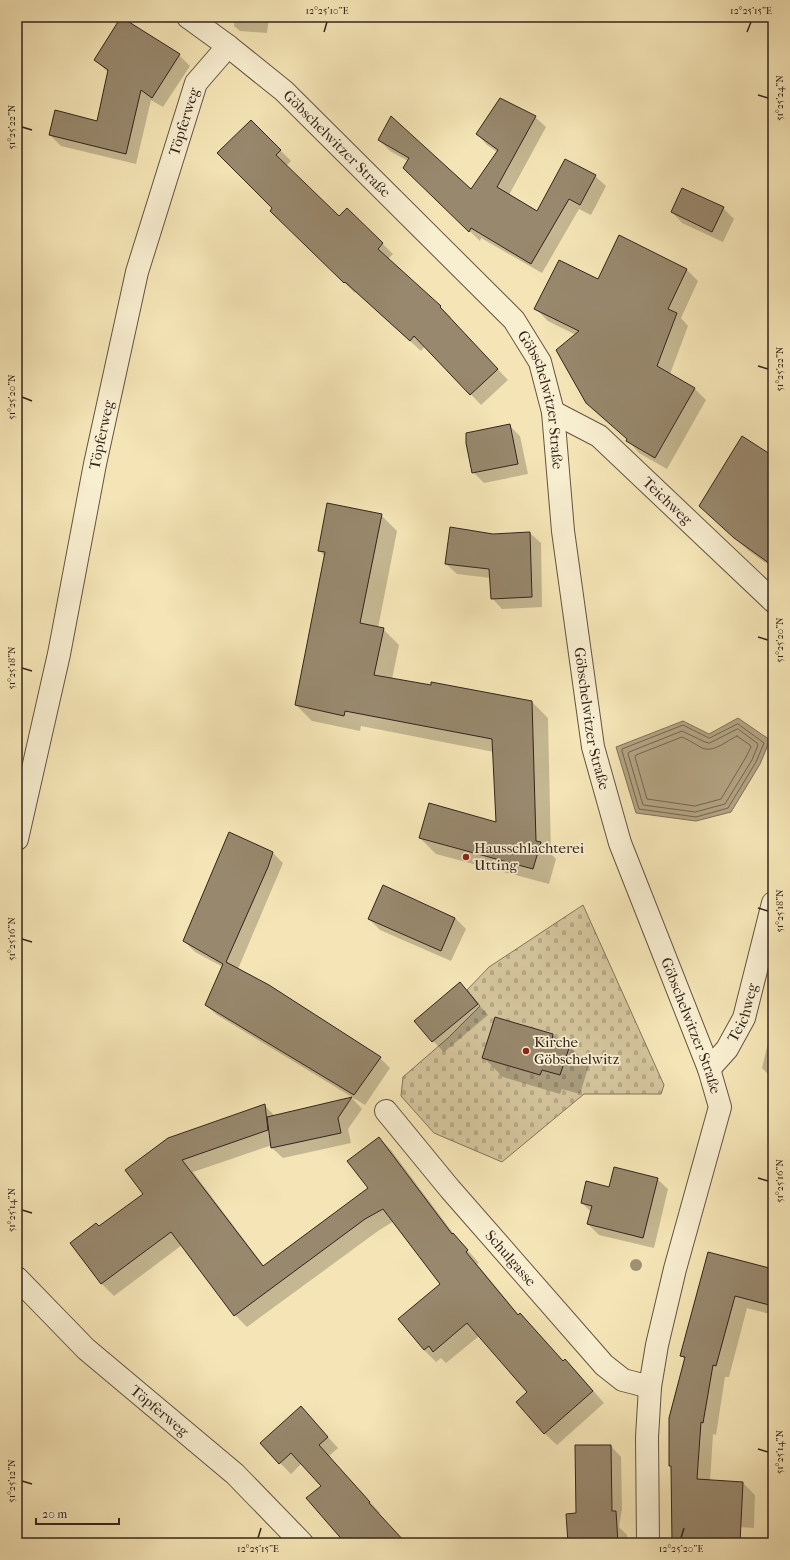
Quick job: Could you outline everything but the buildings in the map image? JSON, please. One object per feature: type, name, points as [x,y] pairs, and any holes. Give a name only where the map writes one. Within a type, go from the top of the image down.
[{"type":"street","name":"Göbschelwitzer Straße","points":[[188,17],[228,46],[284,91],[514,320],[540,362],[554,412],[563,531],[593,747],[620,843],[709,1069],[720,1107],[673,1277],[656,1345],[650,1387],[647,1437],[648,1543]]},
{"type":"street","name":"Töpferweg","points":[[17,839],[59,654],[95,464],[137,272],[196,83],[228,46]]},
{"type":"street","name":"Teichweg","points":[[554,412],[599,436],[773,601]]},
{"type":"street","name":"Teichweg","points":[[709,1069],[727,1049],[744,1018],[773,903]]},
{"type":"street","name":"Schulgasse","points":[[386,1111],[450,1189],[604,1365],[623,1380],[650,1387]]},
{"type":"street","name":"Töpferweg","points":[[17,1278],[86,1349],[235,1474],[302,1543]]},
{"type":"green space","points":[[583,905],[664,1085],[661,1094],[584,1094],[502,1162],[434,1133],[401,1096],[403,1077],[448,1038],[480,1006],[467,990],[489,967]]},
{"type":"water","points":[[738,718],[770,740],[760,764],[731,812],[696,821],[636,813],[616,747],[683,721],[709,734]]},
{"type":"place","name":"Hausschlachterei Utting","points":[[466,857]]},
{"type":"place","name":"Kirche Göbschelwitz","points":[[526,1051]]}]
